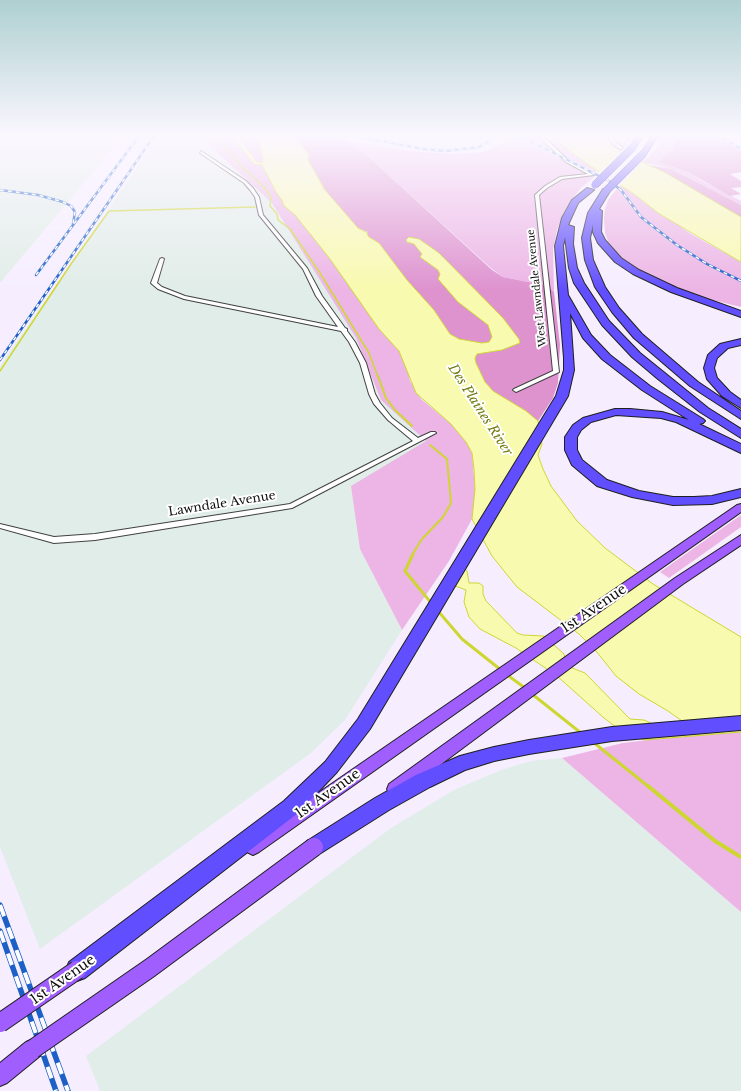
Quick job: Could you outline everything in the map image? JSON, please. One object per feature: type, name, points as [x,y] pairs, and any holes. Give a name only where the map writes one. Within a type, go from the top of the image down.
[{"type":"highway","points":[[77,970],[292,807],[331,767],[364,724],[556,409],[562,396],[569,370],[559,258],[561,233],[566,218],[575,202],[593,187]]},
{"type":"highway","points":[[593,187],[575,212],[569,233],[570,255],[579,283],[605,323],[636,355],[682,394],[741,434]]},
{"type":"highway","points":[[611,187],[603,195],[592,212],[586,238],[589,260],[600,287],[615,310],[638,336],[689,380],[741,416]]},
{"type":"highway","points":[[603,195],[596,221],[597,232],[607,250],[618,260],[636,272],[674,290],[703,301],[741,310]]},
{"type":"highway","points":[[562,286],[578,322],[587,336],[606,357],[646,388],[741,448]]},
{"type":"highway","points":[[674,290],[741,314]]},
{"type":"highway","points":[[741,342],[724,346],[712,357],[709,368],[712,379],[726,394],[741,405]]},
{"type":"highway","points":[[741,448],[680,420],[662,415],[630,412],[615,412],[587,420],[577,428],[571,437],[571,450],[576,462],[589,474],[602,482],[637,494],[673,500],[694,501],[712,500],[741,493]]},
{"type":"highway","points":[[314,847],[382,804],[423,781],[460,764],[529,747],[612,734],[741,723]]},
{"type":"main road","name":"1st Avenue","points":[[0,1023],[545,643],[657,567],[741,507]]},
{"type":"main road","points":[[0,1073],[150,968],[679,582],[741,539]]},
{"type":"main road","points":[[0,1019],[33,1001]]},
{"type":"main road","points":[[0,1076],[33,1049]]},
{"type":"street","points":[[250,187],[257,197],[261,215],[297,258],[319,296],[345,330],[363,363],[377,404],[390,419],[417,441]]},
{"type":"street","name":"West Lawndale Avenue","points":[[516,390],[556,372],[537,195],[546,187]]},
{"type":"street","points":[[162,259],[154,283],[160,288],[184,297],[345,330]]},
{"type":"street","name":"Lawndale Avenue","points":[[0,526],[54,540],[79,538],[292,506],[433,432]]},
{"type":"shaded area","points":[[0,187],[80,187],[0,283]]},
{"type":"shaded area","points":[[124,187],[255,187],[272,203],[356,338],[381,400],[426,441],[360,549],[402,630],[345,720],[311,753],[40,949],[0,847],[0,366]]},
{"type":"shaded area","points":[[255,187],[273,187],[316,239],[379,329],[399,351],[407,368],[410,381],[421,399],[451,424],[466,442],[472,453],[475,489],[472,519],[449,561],[402,630],[360,549],[351,486],[426,441],[381,400],[356,338],[272,203]]},
{"type":"shaded area","points":[[323,187],[401,187],[492,270],[503,277],[548,286],[554,292],[560,345],[558,383],[553,398],[538,421],[526,411],[493,391],[485,382],[474,358],[477,354],[502,350],[503,318],[439,253],[419,239],[410,242],[414,244],[422,254],[420,257],[438,270],[448,290],[458,302],[488,325],[492,337],[489,342],[482,343],[459,339],[450,334],[434,310],[407,280],[379,243],[369,237],[367,234],[368,232],[358,228]]},
{"type":"shaded area","points":[[402,187],[582,187],[563,213],[557,230],[553,249],[554,292],[548,286],[503,277],[492,269]]},
{"type":"shaded area","points":[[618,187],[623,187],[691,234],[741,262],[741,307],[704,298],[680,290],[636,269],[618,257],[610,246],[605,233],[604,218],[608,200]]},
{"type":"shaded area","points":[[688,187],[706,187],[741,205],[741,217]]},
{"type":"shaded area","points":[[706,187],[714,187],[741,201],[741,205]]},
{"type":"shaded area","points":[[714,187],[741,187],[731,188],[741,194],[730,196]]},
{"type":"shaded area","points":[[741,515],[741,527],[669,578],[660,572]]},
{"type":"shaded area","points":[[741,732],[741,912],[562,758],[623,743],[700,734]]},
{"type":"shaded area","points":[[562,758],[741,912],[741,1091],[100,1091],[86,1056],[391,828],[454,790],[501,770],[531,761]]},
{"type":"water","name":"Des Plaines River","points":[[273,187],[323,187],[358,228],[368,233],[367,234],[369,237],[379,243],[407,280],[434,310],[450,334],[459,339],[482,343],[489,342],[492,337],[488,325],[458,302],[438,279],[440,274],[438,270],[420,257],[422,254],[414,244],[407,242],[406,240],[409,237],[419,239],[439,253],[503,318],[519,339],[520,343],[502,350],[477,354],[475,358],[476,363],[485,382],[493,391],[526,411],[538,421],[542,444],[538,455],[543,469],[551,486],[577,521],[605,548],[653,584],[741,637],[741,732],[645,740],[635,737],[620,730],[604,718],[557,676],[516,648],[480,629],[469,617],[464,602],[466,590],[450,584],[461,565],[467,571],[469,583],[479,583],[483,586],[483,594],[486,601],[517,633],[523,635],[544,636],[564,654],[567,666],[585,673],[630,719],[644,720],[653,724],[685,723],[639,694],[616,676],[596,651],[579,634],[517,587],[492,556],[472,519],[475,489],[474,469],[472,453],[466,442],[451,424],[416,393],[399,351],[379,329],[330,259],[295,215],[283,205],[283,202]]},
{"type":"water","points":[[623,187],[690,187],[741,217],[741,262],[658,213]]},
{"type":"waterway","points":[[264,187],[271,197],[270,206],[277,214],[278,220],[290,229],[320,273],[369,353],[378,377]]},
{"type":"waterway","points":[[0,371],[71,264],[109,211],[255,207]]},
{"type":"waterway","points":[[378,376],[386,398],[395,410],[412,426]]},
{"type":"waterway","points":[[412,555],[422,539],[443,517],[451,503],[447,459],[430,445]]},
{"type":"waterway","points":[[413,554],[405,571],[432,604]]},
{"type":"waterway","points":[[438,611],[462,639],[501,670]]},
{"type":"waterway","points":[[506,674],[525,688]]},
{"type":"waterway","points":[[532,694],[581,733]]},
{"type":"waterway","points":[[593,742],[649,787]]},
{"type":"waterway","points":[[648,786],[715,841],[741,857]]},
{"type":"railway","points":[[36,275],[101,187]]},
{"type":"railway","points":[[0,360],[119,187]]},
{"type":"railway","points":[[617,187],[621,190],[641,217],[677,245],[707,264],[741,281]]},
{"type":"railway","points":[[0,190],[38,195],[63,202],[71,206],[75,212],[73,224]]},
{"type":"railway","points":[[0,905],[68,1091]]},
{"type":"railway","points":[[0,931],[56,1091]]}]
